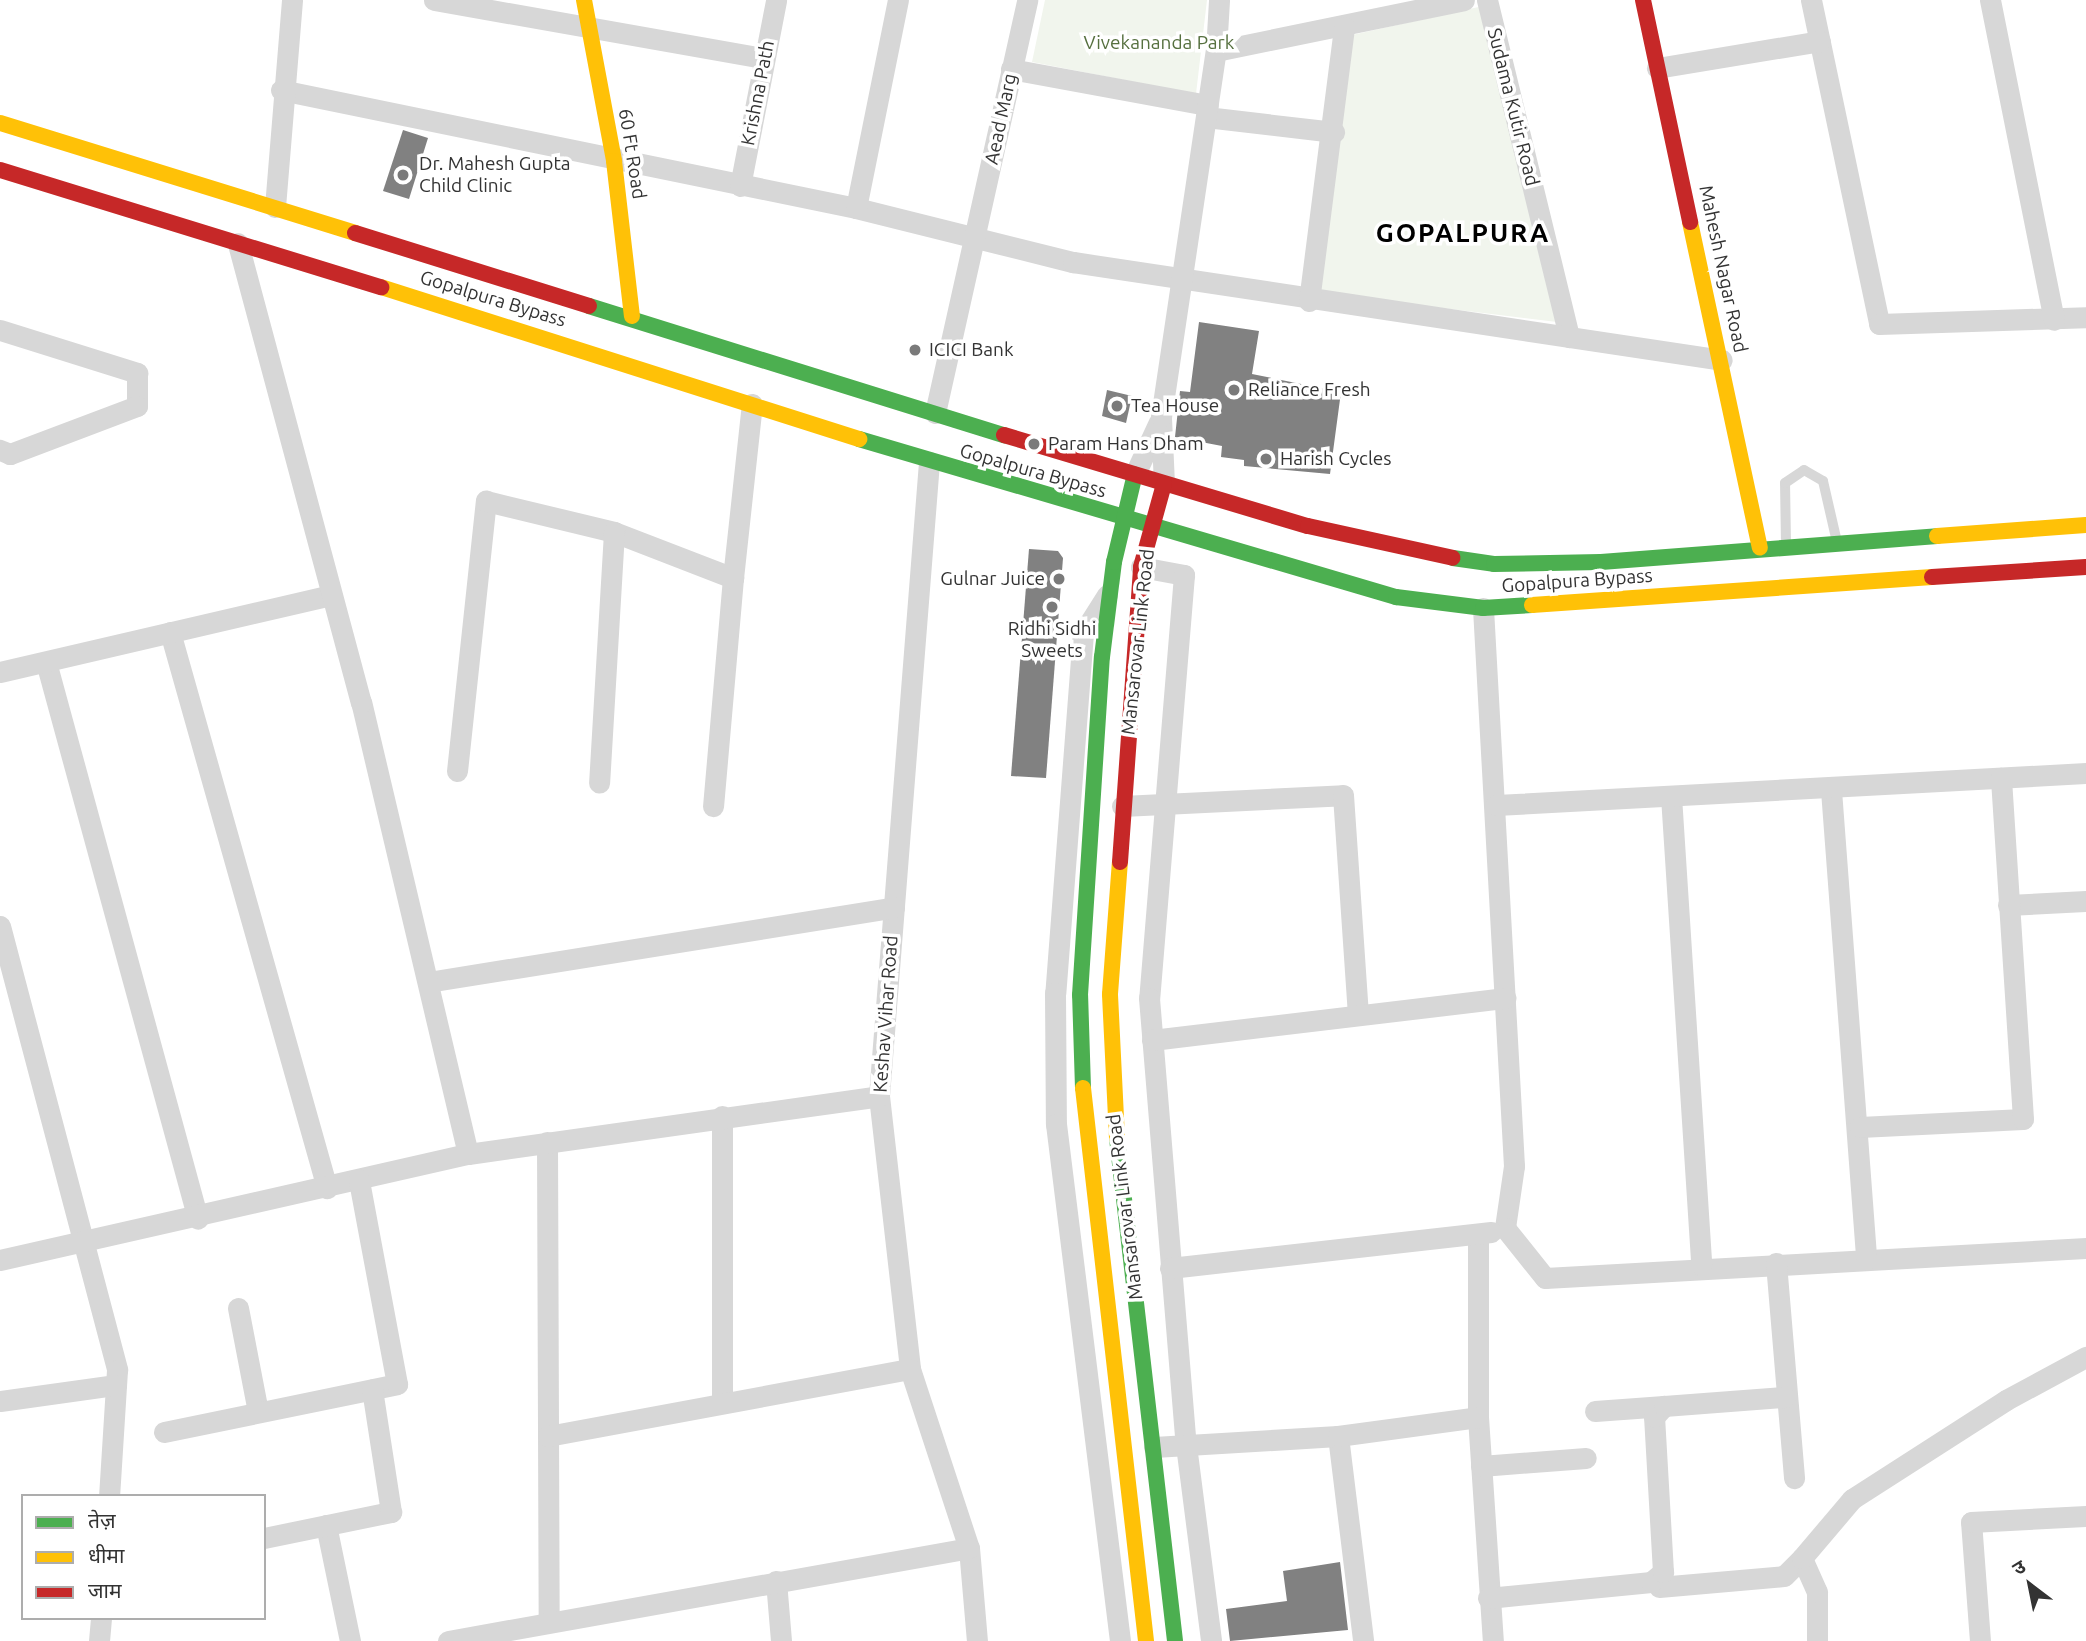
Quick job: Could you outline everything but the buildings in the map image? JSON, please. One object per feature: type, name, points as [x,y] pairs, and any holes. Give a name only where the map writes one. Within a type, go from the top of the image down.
[{"type":"main road","name":"60 Ft Road","points":[[584,0],[614,161],[632,316]]},
{"type":"main road","name":"Mahesh Nagar Road","points":[[1643,0],[1760,548]]},
{"type":"main road","name":"Gopalpura Bypass","points":[[0,123],[632,316],[1164,484],[1308,526],[1494,564],[1601,562],[2086,525]]},
{"type":"main road","name":"Gopalpura Bypass","points":[[0,170],[929,462],[1396,597],[1483,608],[2086,568]]},
{"type":"main road","name":"Mansarovar Link Road","points":[[1135,474],[1110,591],[1080,995],[1084,1110],[1146,1641]]},
{"type":"main road","name":"Mansarovar Link Road","points":[[1164,484],[1141,567],[1110,994],[1113,1102],[1175,1641]]},
{"type":"street","points":[[275,207],[281,90],[292,0]]},
{"type":"street","name":"Krishna Path","points":[[740,186],[776,0]]},
{"type":"street","points":[[856,208],[898,0]]},
{"type":"street","name":"Aead Marg","points":[[934,413],[976,238],[1027,0]]},
{"type":"street","points":[[1161,417],[1216,51],[1219,0]]},
{"type":"street","points":[[1216,51],[1344,27],[1464,0]]},
{"type":"street","name":"Sudama Kutir Road","points":[[1487,0],[1569,337]]},
{"type":"street","points":[[1811,0],[1879,324],[2086,317]]},
{"type":"street","points":[[1990,0],[2054,320]]},
{"type":"street","points":[[443,1],[588,31],[764,58]]},
{"type":"street","points":[[1309,301],[1334,132],[1344,27]]},
{"type":"street","points":[[1657,68],[1820,41]]},
{"type":"street","points":[[1011,69],[1207,111],[1334,132]]},
{"type":"street","points":[[281,90],[614,161],[856,208],[1073,262],[1309,301],[1722,360]]},
{"type":"street","points":[[238,243],[331,595],[468,1154]]},
{"type":"street","points":[[0,330],[137,373],[137,406],[10,454],[0,450]]},
{"type":"street","points":[[713,806],[751,404]]},
{"type":"street","name":"Mansarovar Link Road","points":[[1135,474],[1161,417]]},
{"type":"street","name":"Mansarovar Link Road","points":[[1161,417],[1164,484]]},
{"type":"street","name":"Keshav Vihar Road","points":[[929,462],[879,1096],[910,1369],[969,1548],[977,1641]]},
{"type":"street","points":[[457,771],[486,501],[614,532],[733,578]]},
{"type":"street","points":[[599,783],[614,532]]},
{"type":"street","points":[[1141,567],[1184,575],[1149,998],[1186,1445],[1211,1641]]},
{"type":"street","points":[[1110,591],[1083,633],[1055,993],[1056,1124],[1104,1493],[1120,1641]]},
{"type":"street","points":[[0,672],[331,595]]},
{"type":"street","points":[[1483,608],[1514,1166],[1505,1228],[1545,1278],[1701,1265],[2086,1254]]},
{"type":"street","points":[[170,632],[327,1188]]},
{"type":"street","points":[[46,662],[198,1219]]},
{"type":"street","points":[[1496,805],[1831,790],[2086,774]]},
{"type":"street","points":[[1860,1127],[2023,1119],[2001,778]]},
{"type":"street","points":[[1831,790],[1860,1127],[1866,1261]]},
{"type":"street","points":[[1122,806],[1343,796],[1358,1013]]},
{"type":"street","points":[[1671,796],[1701,1265]]},
{"type":"street","points":[[2008,905],[2086,901]]},
{"type":"street","points":[[428,982],[894,907]]},
{"type":"street","points":[[0,926],[6,973],[87,1241],[116,1385],[109,1494]]},
{"type":"street","points":[[1055,993],[1149,998]]},
{"type":"street","points":[[1152,1040],[1358,1013],[1506,998]]},
{"type":"street","points":[[0,1260],[198,1219],[468,1154],[722,1116],[879,1096]]},
{"type":"street","points":[[722,1116],[722,1402]]},
{"type":"street","points":[[547,1143],[549,1621]]},
{"type":"street","points":[[164,1432],[397,1384],[359,1180]]},
{"type":"street","points":[[1170,1268],[1478,1236],[1505,1228]]},
{"type":"street","points":[[1478,1236],[1478,1417],[1488,1598],[1493,1641]]},
{"type":"street","points":[[1776,1263],[1785,1397],[1794,1478]]},
{"type":"street","points":[[238,1308],[258,1412]]},
{"type":"street","points":[[1659,1587],[1784,1576],[1852,1499],[2006,1400],[2086,1357]]},
{"type":"street","points":[[548,1436],[910,1369]]},
{"type":"street","points":[[0,1401],[116,1385]]},
{"type":"street","points":[[266,1538],[391,1512],[372,1389]]},
{"type":"street","points":[[1595,1411],[1785,1397]]},
{"type":"street","points":[[1488,1598],[1651,1582],[1663,1573],[1654,1418],[1664,1406]]},
{"type":"street","points":[[1154,1447],[1338,1436],[1478,1417]]},
{"type":"street","points":[[1338,1436],[1363,1641]]},
{"type":"street","points":[[1481,1466],[1586,1458]]},
{"type":"street","points":[[1104,1493],[1128,1492]]},
{"type":"street","points":[[1980,1641],[1971,1522],[2086,1516]]},
{"type":"street","points":[[326,1525],[350,1641]]},
{"type":"street","points":[[448,1641],[969,1548]]},
{"type":"street","points":[[1801,1558],[1817,1592],[1818,1641]]},
{"type":"street","points":[[776,1581],[781,1641]]},
{"type":"street","points":[[99,1641],[101,1620]]},
{"type":"lane","points":[[1787,547],[1785,483],[1804,470],[1823,481],[1838,544]]},
{"type":"green space","name":"Vivekananda Park","points":[[1045,0],[1207,0],[1196,94],[1032,62]]},
{"type":"green space","points":[[1483,6],[1557,322],[1320,293],[1352,35]]},
{"type":"traffic: fast","points":[[589,306],[1004,435]]},
{"type":"traffic: fast","points":[[859,439],[1396,597],[1483,608],[1532,605]]},
{"type":"traffic: fast","points":[[1083,1088],[1080,995],[1102,657],[1114,562],[1135,474]]},
{"type":"traffic: fast","points":[[1453,558],[1494,564],[1601,562],[1937,536]]},
{"type":"traffic: fast","points":[[1117,1138],[1175,1641]]},
{"type":"traffic: slow","points":[[584,0],[614,161],[632,316]]},
{"type":"traffic: slow","points":[[0,123],[355,233]]},
{"type":"traffic: slow","points":[[1690,222],[1760,548]]},
{"type":"traffic: slow","points":[[381,287],[859,439]]},
{"type":"traffic: slow","points":[[1937,536],[2086,525]]},
{"type":"traffic: slow","points":[[1532,605],[1932,577]]},
{"type":"traffic: slow","points":[[1117,1138],[1110,994],[1120,862]]},
{"type":"traffic: slow","points":[[1083,1088],[1146,1641]]},
{"type":"traffic: jam","points":[[1643,0],[1690,222]]},
{"type":"traffic: jam","points":[[0,170],[381,287]]},
{"type":"traffic: jam","points":[[355,233],[589,306]]},
{"type":"traffic: jam","points":[[1004,435],[1308,526],[1453,558]]},
{"type":"traffic: jam","points":[[1120,862],[1141,567],[1164,484]]},
{"type":"traffic: jam","points":[[1932,577],[2086,567]]},
{"type":"place","name":"Dr. Mahesh Gupta Child Clinic","points":[[403,175]]},
{"type":"place","name":"ICICI Bank","points":[[915,350]]},
{"type":"place","name":"Reliance Fresh","points":[[1234,390]]},
{"type":"place","name":"Tea House","points":[[1117,406]]},
{"type":"place","name":"Param Hans Dham","points":[[1034,444]]},
{"type":"place","name":"Harish Cycles","points":[[1266,459]]},
{"type":"place","name":"Gulnar Juice","points":[[1059,579]]},
{"type":"place","name":"Ridhi Sidhi Sweets","points":[[1052,607]]},
{"type":"district","name":"GOPALPURA","points":[[1463,233]]}]
